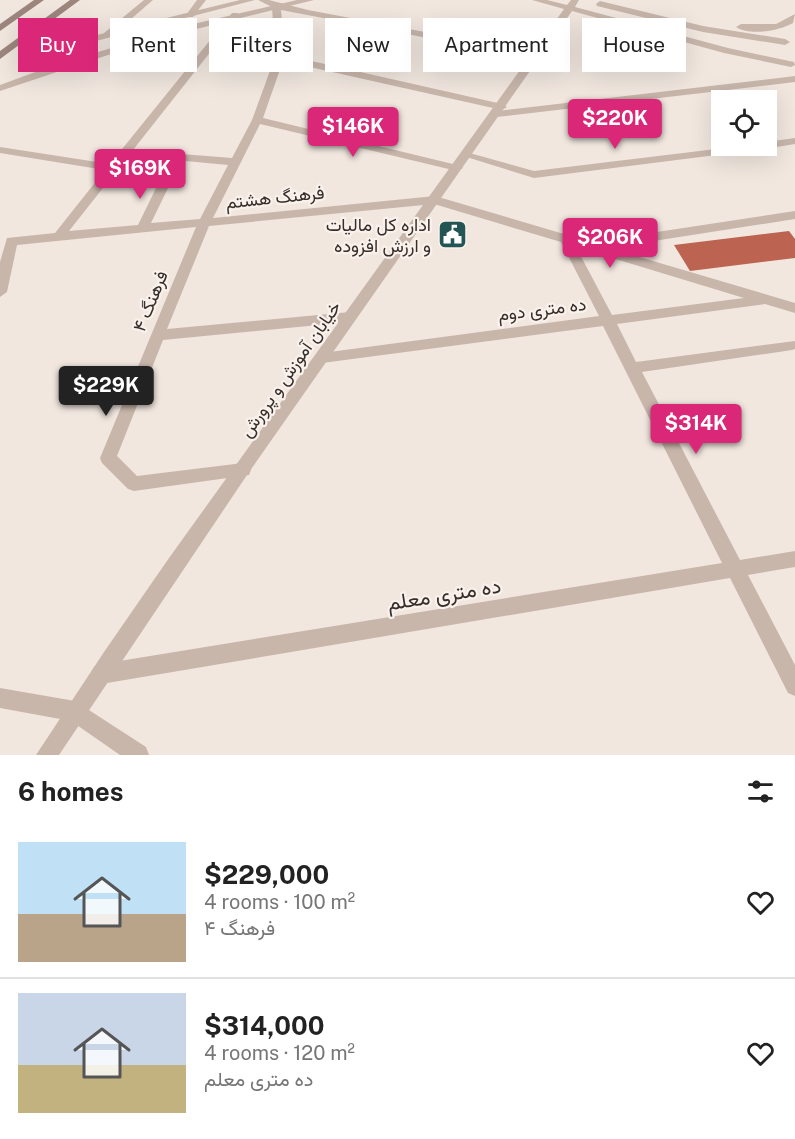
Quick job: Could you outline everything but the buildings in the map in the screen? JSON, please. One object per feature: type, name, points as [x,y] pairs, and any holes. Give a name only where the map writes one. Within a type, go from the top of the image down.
[{"type":"main road","points":[[0,28],[40,0]]},
{"type":"main road","points":[[51,18],[75,0]]},
{"type":"main road","points":[[0,56],[18,42]]},
{"type":"street","points":[[131,0],[148,1]]},
{"type":"street","points":[[190,15],[202,0]]},
{"type":"street","points":[[98,38],[251,0]]},
{"type":"street","points":[[58,237],[235,15],[256,0]]},
{"type":"street","points":[[262,0],[276,6],[423,34]]},
{"type":"street","points":[[98,54],[235,15],[310,0]]},
{"type":"street","points":[[536,0],[573,4],[761,59],[793,65]]},
{"type":"street","points":[[108,35],[148,1]]},
{"type":"street","points":[[593,3],[656,18]]},
{"type":"street","name":"خیابان آموزش و پرورش","points":[[563,18],[573,4]]},
{"type":"street","points":[[276,6],[277,18]]},
{"type":"street","points":[[686,23],[726,27],[759,27],[782,25],[791,22],[795,17]]},
{"type":"street","points":[[686,25],[713,31],[792,39]]},
{"type":"street","points":[[792,39],[780,46],[779,52],[793,65]]},
{"type":"street","points":[[313,65],[500,110],[789,80],[795,91]]},
{"type":"street","points":[[0,88],[42,72]]},
{"type":"street","name":"فرهنگ ۴","points":[[243,470],[134,484],[108,458],[204,222],[256,120],[274,72]]},
{"type":"street","name":"خیابان آموزش و پرورش","points":[[47,755],[75,711],[350,317],[526,72]]},
{"type":"street","points":[[256,120],[457,168]]},
{"type":"street","points":[[777,143],[795,141]]},
{"type":"street","points":[[0,150],[111,168]]},
{"type":"street","points":[[466,155],[534,175],[711,152]]},
{"type":"street","points":[[143,154],[235,162]]},
{"type":"street","points":[[142,228],[165,184]]},
{"type":"street","points":[[435,200],[795,308]]},
{"type":"street","name":"فرهنگ هشتم","points":[[0,292],[11,241],[435,200]]},
{"type":"street","points":[[590,246],[795,215]]},
{"type":"street","points":[[566,239],[795,686]]},
{"type":"street","name":"ده متری دوم","points":[[322,358],[768,300]]},
{"type":"street","points":[[157,335],[350,317]]},
{"type":"street","points":[[632,369],[792,345]]},
{"type":"street","name":"ده متری معلم","points":[[101,674],[795,559]]},
{"type":"street","points":[[0,698],[75,711],[138,755]]},
{"type":"place","name":"اداره کل مالیات و ارزش افزوده","points":[[452,234]]}]
